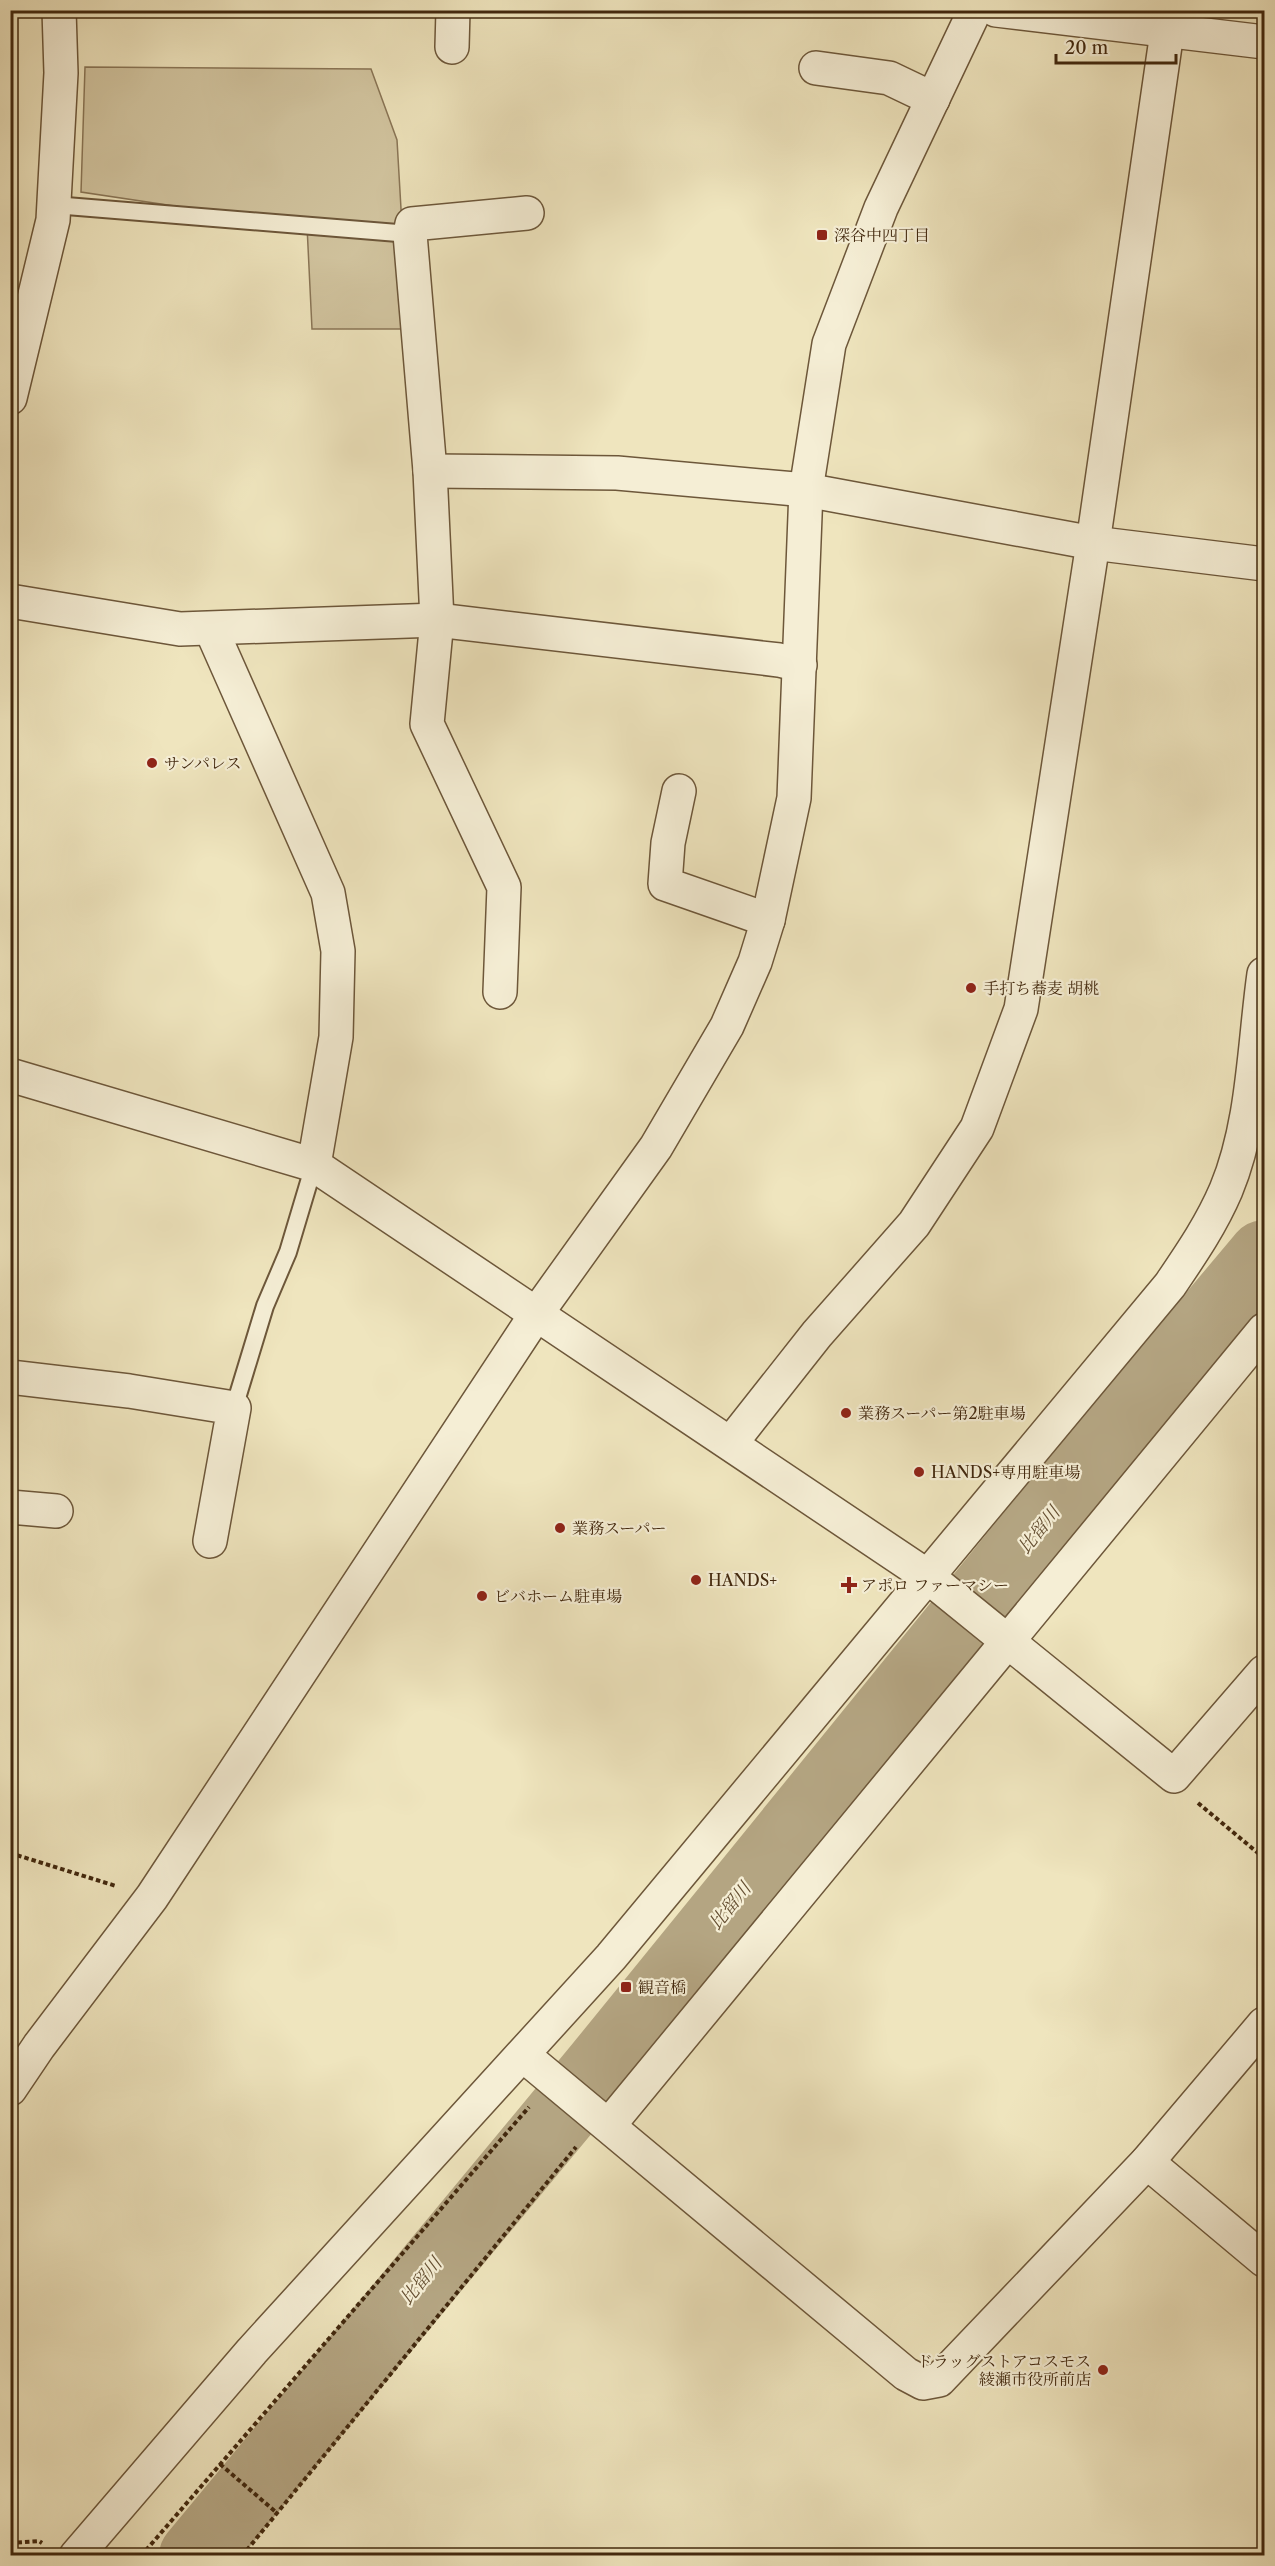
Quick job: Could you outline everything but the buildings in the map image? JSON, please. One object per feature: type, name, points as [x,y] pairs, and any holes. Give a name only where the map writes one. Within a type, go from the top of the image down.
[{"type":"street","points":[[10,398],[18,333],[53,220],[61,73],[59,10]]},
{"type":"street","points":[[452,47],[453,10]]},
{"type":"street","points":[[10,2089],[39,2046],[152,1897],[537,1313],[656,1147],[721,1036],[755,962],[768,920],[794,798],[806,490],[829,344],[881,208],[975,10]]},
{"type":"street","points":[[996,10],[1264,42]]},
{"type":"street","points":[[731,1443],[817,1334],[914,1224],[977,1128],[1021,1010],[1094,543],[1167,32]]},
{"type":"street","points":[[816,68],[889,78],[933,99]]},
{"type":"street","points":[[500,992],[504,887],[427,724],[437,620],[430,471],[410,234],[412,224],[527,213]]},
{"type":"street","points":[[430,471],[617,473],[806,490],[1094,543],[1264,564]]},
{"type":"street","points":[[10,602],[180,629],[437,620],[779,660],[800,665]]},
{"type":"street","points":[[211,628],[328,893],[338,951],[336,1037],[314,1165]]},
{"type":"street","points":[[680,792],[668,843],[665,884],[768,920]]},
{"type":"street","points":[[76,2556],[252,2351],[618,1948],[855,1667],[927,1576],[1170,1285],[1207,1232],[1227,1188],[1246,1120],[1264,974]]},
{"type":"street","points":[[10,1075],[314,1165],[927,1576],[1174,1776],[1264,1672]]},
{"type":"street","points":[[599,2117],[998,1634],[1264,1330]]},
{"type":"street","points":[[10,1377],[129,1391],[234,1408],[210,1541]]},
{"type":"street","points":[[10,1507],[56,1511]]},
{"type":"street","points":[[523,2055],[906,2374],[923,2383],[939,2380],[1147,2162],[1264,2024]]},
{"type":"street","points":[[1147,2162],[1264,2260]]},
{"type":"lane","points":[[54,206],[410,234]]},
{"type":"lane","points":[[234,1408],[265,1306],[288,1252],[314,1165]]},
{"type":"path","points":[[1174,1776],[1182,1789],[1264,1858]]},
{"type":"path","points":[[10,1852],[152,1897]]},
{"type":"path","points":[[141,2556],[531,2105],[542,2103],[558,2084]]},
{"type":"path","points":[[242,2556],[599,2117]]},
{"type":"path","points":[[220,2464],[277,2513]]},
{"type":"path","points":[[10,2543],[39,2541],[45,2546]]},
{"type":"shaded area","points":[[85,67],[371,69],[397,140],[408,329],[312,329],[307,226],[81,192]]},
{"type":"waterway","name":"比留川","points":[[195,2556],[600,2067],[1105,1445],[1264,1256]]},
{"type":"place","name":"深谷中四丁目","points":[[822,235]]},
{"type":"place","name":"サンパレス","points":[[152,763]]},
{"type":"place","name":"手打ち蕎麦 胡桃","points":[[971,988]]},
{"type":"place","name":"業務スーパー第2駐車場","points":[[846,1413]]},
{"type":"place","name":"HANDS+専用駐車場","points":[[919,1472]]},
{"type":"place","name":"業務スーパー","points":[[560,1528]]},
{"type":"place","name":"HANDS+","points":[[696,1580]]},
{"type":"place","name":"アポロ ファーマシー","points":[[849,1585]]},
{"type":"place","name":"ビバホーム駐車場","points":[[482,1596]]},
{"type":"place","name":"観音橋","points":[[626,1987]]},
{"type":"place","name":"ドラッグストアコスモス 綾瀬市役所前店","points":[[1103,2370]]}]
